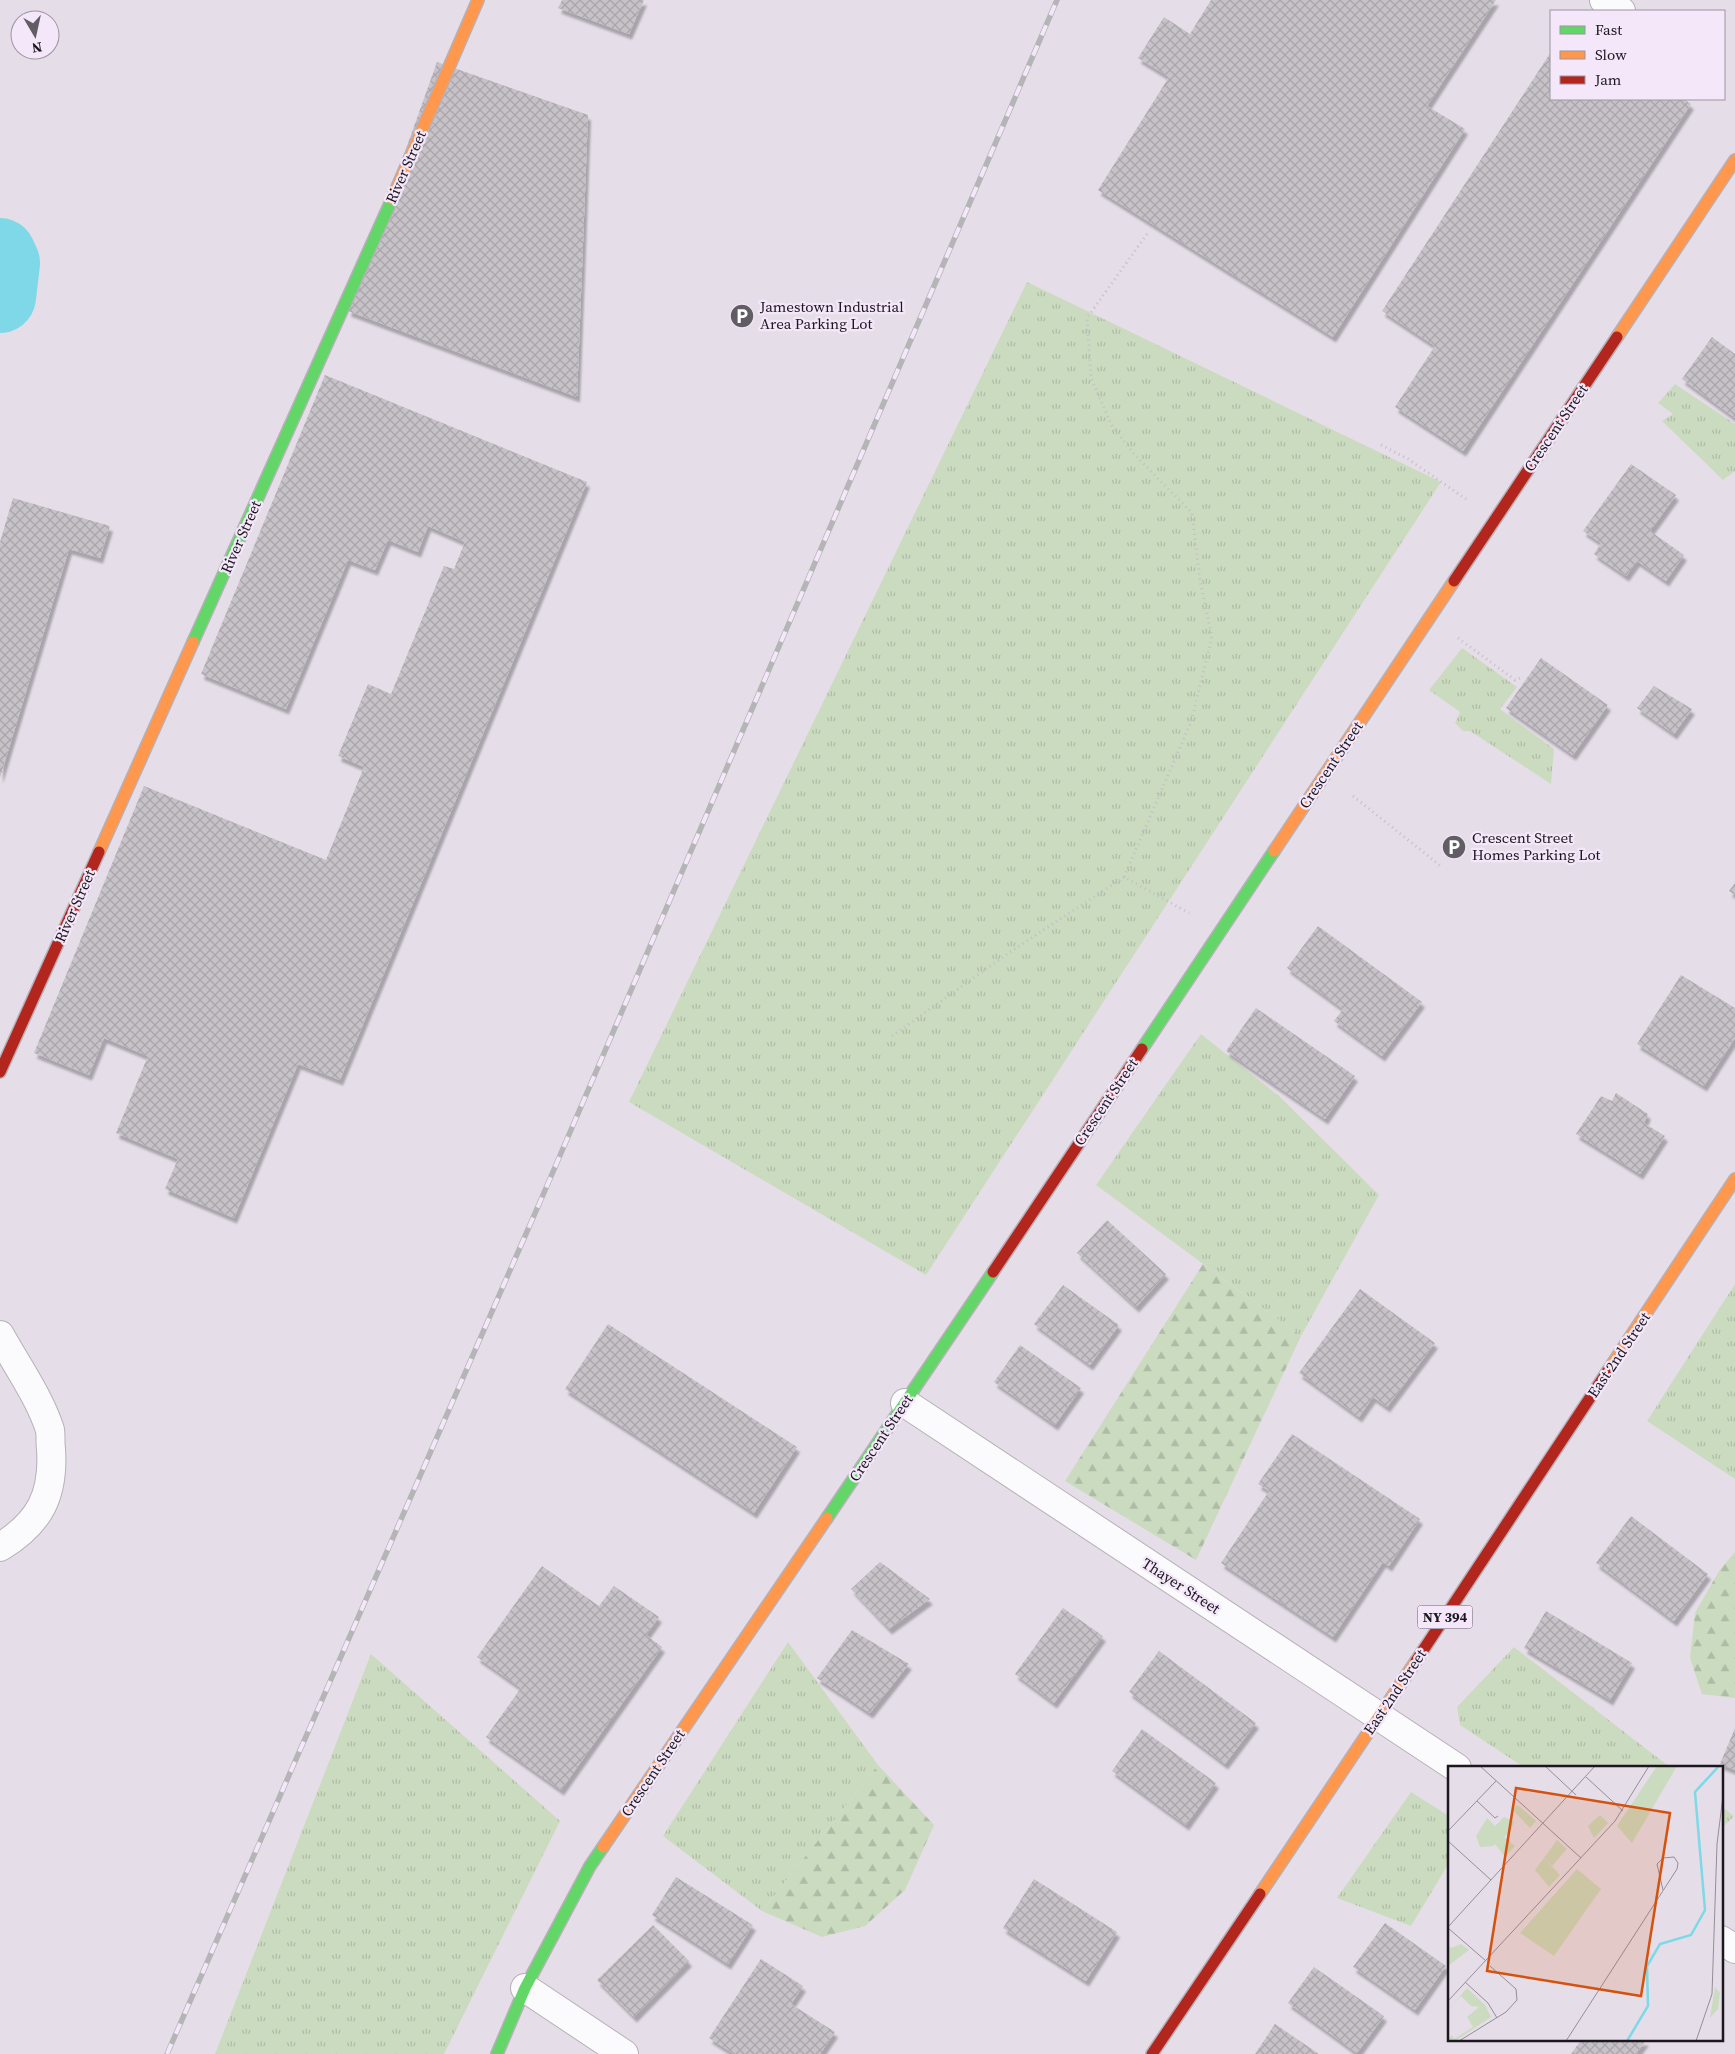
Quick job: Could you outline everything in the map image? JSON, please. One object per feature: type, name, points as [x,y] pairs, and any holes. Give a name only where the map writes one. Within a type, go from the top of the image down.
[{"type":"street","name":"River Street","points":[[0,1072],[390,203],[478,0]]},
{"type":"street","points":[[1604,0],[1620,10]]},
{"type":"street","name":"Crescent Street","points":[[497,2054],[525,1988],[590,1866],[905,1403],[1735,160]]},
{"type":"street","name":"East 2nd Street","points":[[1152,2054],[1735,1179]]},
{"type":"street","points":[[0,1335],[35,1398],[50,1431],[53,1469],[47,1498],[31,1523],[0,1547]]},
{"type":"street","name":"Thayer Street","points":[[905,1403],[1455,1766]]},
{"type":"street","points":[[1722,1941],[1735,1949]]},
{"type":"street","points":[[525,1988],[624,2054]]},
{"type":"path","points":[[892,1036],[1013,950],[1124,877],[1191,722],[1212,637],[1200,581],[1192,513],[1133,453],[1111,424],[1091,378],[1087,318],[1147,234]]},
{"type":"path","points":[[1381,445],[1408,459],[1462,497],[1496,517]]},
{"type":"path","points":[[1429,618],[1516,680],[1521,678]]},
{"type":"path","points":[[1324,776],[1371,809],[1442,867]]},
{"type":"path","points":[[1124,877],[1220,930]]},
{"type":"green space","points":[[1027,282],[1441,482],[926,1275],[629,1102]]},
{"type":"green space","points":[[1675,384],[1735,424],[1735,471],[1723,480],[1662,421],[1673,414],[1658,403]]},
{"type":"green space","points":[[1462,648],[1517,687],[1500,709],[1554,749],[1551,784],[1470,731],[1463,731],[1455,723],[1460,712],[1429,690]]},
{"type":"green space","points":[[1201,1034],[1279,1096],[1379,1195],[1301,1336],[1096,1185]]},
{"type":"green space","points":[[1203,1264],[1301,1336],[1196,1560],[1065,1481]]},
{"type":"green space","points":[[1735,1284],[1735,1479],[1647,1421]]},
{"type":"green space","points":[[1735,1552],[1735,1698],[1702,1694],[1690,1658],[1695,1613],[1719,1571]]},
{"type":"green space","points":[[788,1642],[878,1765],[762,1911],[663,1836]]},
{"type":"green space","points":[[1514,1647],[1668,1766],[1522,1766],[1460,1725],[1457,1707]]},
{"type":"green space","points":[[371,1654],[560,1821],[444,2054],[215,2054]]},
{"type":"green space","points":[[878,1765],[934,1825],[905,1890],[865,1926],[822,1937],[762,1911]]},
{"type":"green space","points":[[1411,1792],[1448,1815],[1448,1865],[1411,1926],[1337,1898]]},
{"type":"green space","points":[[1722,1807],[1734,1816],[1722,1828]]},
{"type":"building","points":[[562,0],[644,0],[629,34],[558,8]]},
{"type":"building","points":[[1211,0],[1496,0],[1427,106],[1465,129],[1333,337],[1098,190],[1169,77],[1138,58],[1164,17],[1190,34]]},
{"type":"building","points":[[1550,54],[1550,100],[1685,100],[1691,104],[1463,451],[1395,407],[1435,346],[1382,311]]},
{"type":"building","points":[[437,62],[588,115],[577,397],[348,311]]},
{"type":"building","points":[[1712,337],[1735,354],[1735,418],[1682,379]]},
{"type":"building","points":[[325,375],[587,482],[340,1080],[298,1064],[234,1218],[165,1189],[178,1159],[116,1133],[148,1056],[104,1038],[89,1075],[34,1053],[144,786],[326,860],[364,767],[338,756],[368,684],[391,694],[444,566],[454,569],[465,542],[428,526],[418,552],[388,540],[375,570],[348,560],[286,709],[201,674]]},
{"type":"building","points":[[1631,464],[1676,495],[1650,531],[1684,555],[1666,581],[1637,561],[1626,576],[1594,554],[1601,543],[1583,531]]},
{"type":"building","points":[[13,498],[110,526],[100,558],[69,549],[0,778],[0,542]]},
{"type":"building","points":[[1541,658],[1608,705],[1573,755],[1506,708]]},
{"type":"building","points":[[1654,686],[1692,709],[1674,734],[1637,708]]},
{"type":"building","points":[[1735,883],[1735,895],[1729,891]]},
{"type":"building","points":[[1318,926],[1422,1002],[1382,1056],[1334,1021],[1343,1009],[1287,968]]},
{"type":"building","points":[[1681,975],[1735,1008],[1735,1038],[1704,1086],[1637,1044]]},
{"type":"building","points":[[1256,1008],[1355,1076],[1325,1119],[1226,1051]]},
{"type":"building","points":[[1616,1093],[1648,1114],[1644,1123],[1665,1136],[1640,1174],[1576,1134],[1601,1096],[1612,1101]]},
{"type":"building","points":[[1107,1220],[1166,1274],[1136,1307],[1077,1253]]},
{"type":"building","points":[[1063,1285],[1119,1325],[1090,1365],[1034,1324]]},
{"type":"building","points":[[1360,1289],[1435,1343],[1387,1407],[1373,1397],[1359,1417],[1299,1373]]},
{"type":"building","points":[[608,1324],[797,1447],[754,1513],[565,1389]]},
{"type":"building","points":[[1020,1345],[1081,1388],[1055,1425],[994,1382]]},
{"type":"building","points":[[1292,1434],[1420,1519],[1389,1566],[1383,1562],[1333,1637],[1221,1563],[1269,1491],[1258,1484]]},
{"type":"building","points":[[1631,1516],[1708,1574],[1674,1621],[1596,1563]]},
{"type":"building","points":[[880,1562],[930,1599],[889,1629],[851,1589]]},
{"type":"building","points":[[542,1566],[599,1606],[614,1586],[659,1617],[646,1635],[662,1647],[561,1790],[486,1737],[521,1688],[477,1657]]},
{"type":"building","points":[[1063,1608],[1103,1636],[1054,1703],[1015,1674]]},
{"type":"building","points":[[1546,1611],[1632,1663],[1610,1700],[1524,1648]]},
{"type":"building","points":[[852,1630],[909,1664],[870,1713],[817,1678]]},
{"type":"building","points":[[1159,1651],[1256,1723],[1225,1764],[1129,1692]]},
{"type":"building","points":[[1735,1728],[1735,1770],[1720,1764]]},
{"type":"building","points":[[1142,1729],[1216,1783],[1186,1825],[1112,1771]]},
{"type":"building","points":[[676,1877],[753,1925],[728,1964],[652,1915]]},
{"type":"building","points":[[1034,1879],[1117,1932],[1086,1981],[1003,1928]]},
{"type":"building","points":[[1385,1923],[1446,1966],[1415,2010],[1353,1967]]},
{"type":"building","points":[[653,1925],[689,1961],[634,2017],[597,1980]]},
{"type":"building","points":[[761,1959],[803,1986],[791,2004],[835,2032],[820,2054],[734,2054],[709,2038]]},
{"type":"building","points":[[1314,1967],[1384,2016],[1357,2053],[1288,2003]]},
{"type":"building","points":[[1275,2024],[1319,2054],[1255,2054]]},
{"type":"building","points":[[1580,2042],[1645,2042],[1636,2054],[1571,2054]]},
{"type":"waterway","points":[[0,254],[4,263],[0,297]]},
{"type":"railway","points":[[167,2054],[543,1195],[1057,0]]},
{"type":"traffic: fast","points":[[193,642],[392,199]]},
{"type":"traffic: fast","points":[[1142,1049],[1274,851]]},
{"type":"traffic: fast","points":[[827,1518],[993,1272]]},
{"type":"traffic: fast","points":[[497,2054],[525,1988],[590,1866],[603,1847]]},
{"type":"traffic: slow","points":[[392,199],[478,0]]},
{"type":"traffic: slow","points":[[1617,337],[1735,160]]},
{"type":"traffic: slow","points":[[1274,851],[1454,581]]},
{"type":"traffic: slow","points":[[99,852],[193,642]]},
{"type":"traffic: slow","points":[[1607,1372],[1735,1179]]},
{"type":"traffic: slow","points":[[603,1847],[827,1518]]},
{"type":"traffic: slow","points":[[1260,1894],[1416,1661]]},
{"type":"traffic: jam","points":[[1454,581],[1617,337]]},
{"type":"traffic: jam","points":[[0,1072],[99,852]]},
{"type":"traffic: jam","points":[[993,1272],[1142,1049]]},
{"type":"traffic: jam","points":[[1416,1661],[1607,1372]]},
{"type":"traffic: jam","points":[[1152,2054],[1260,1894]]},
{"type":"place","name":"Jamestown Industrial Area Parking Lot","points":[[742,316]]},
{"type":"place","name":"Crescent Street Homes Parking Lot","points":[[1454,847]]}]
